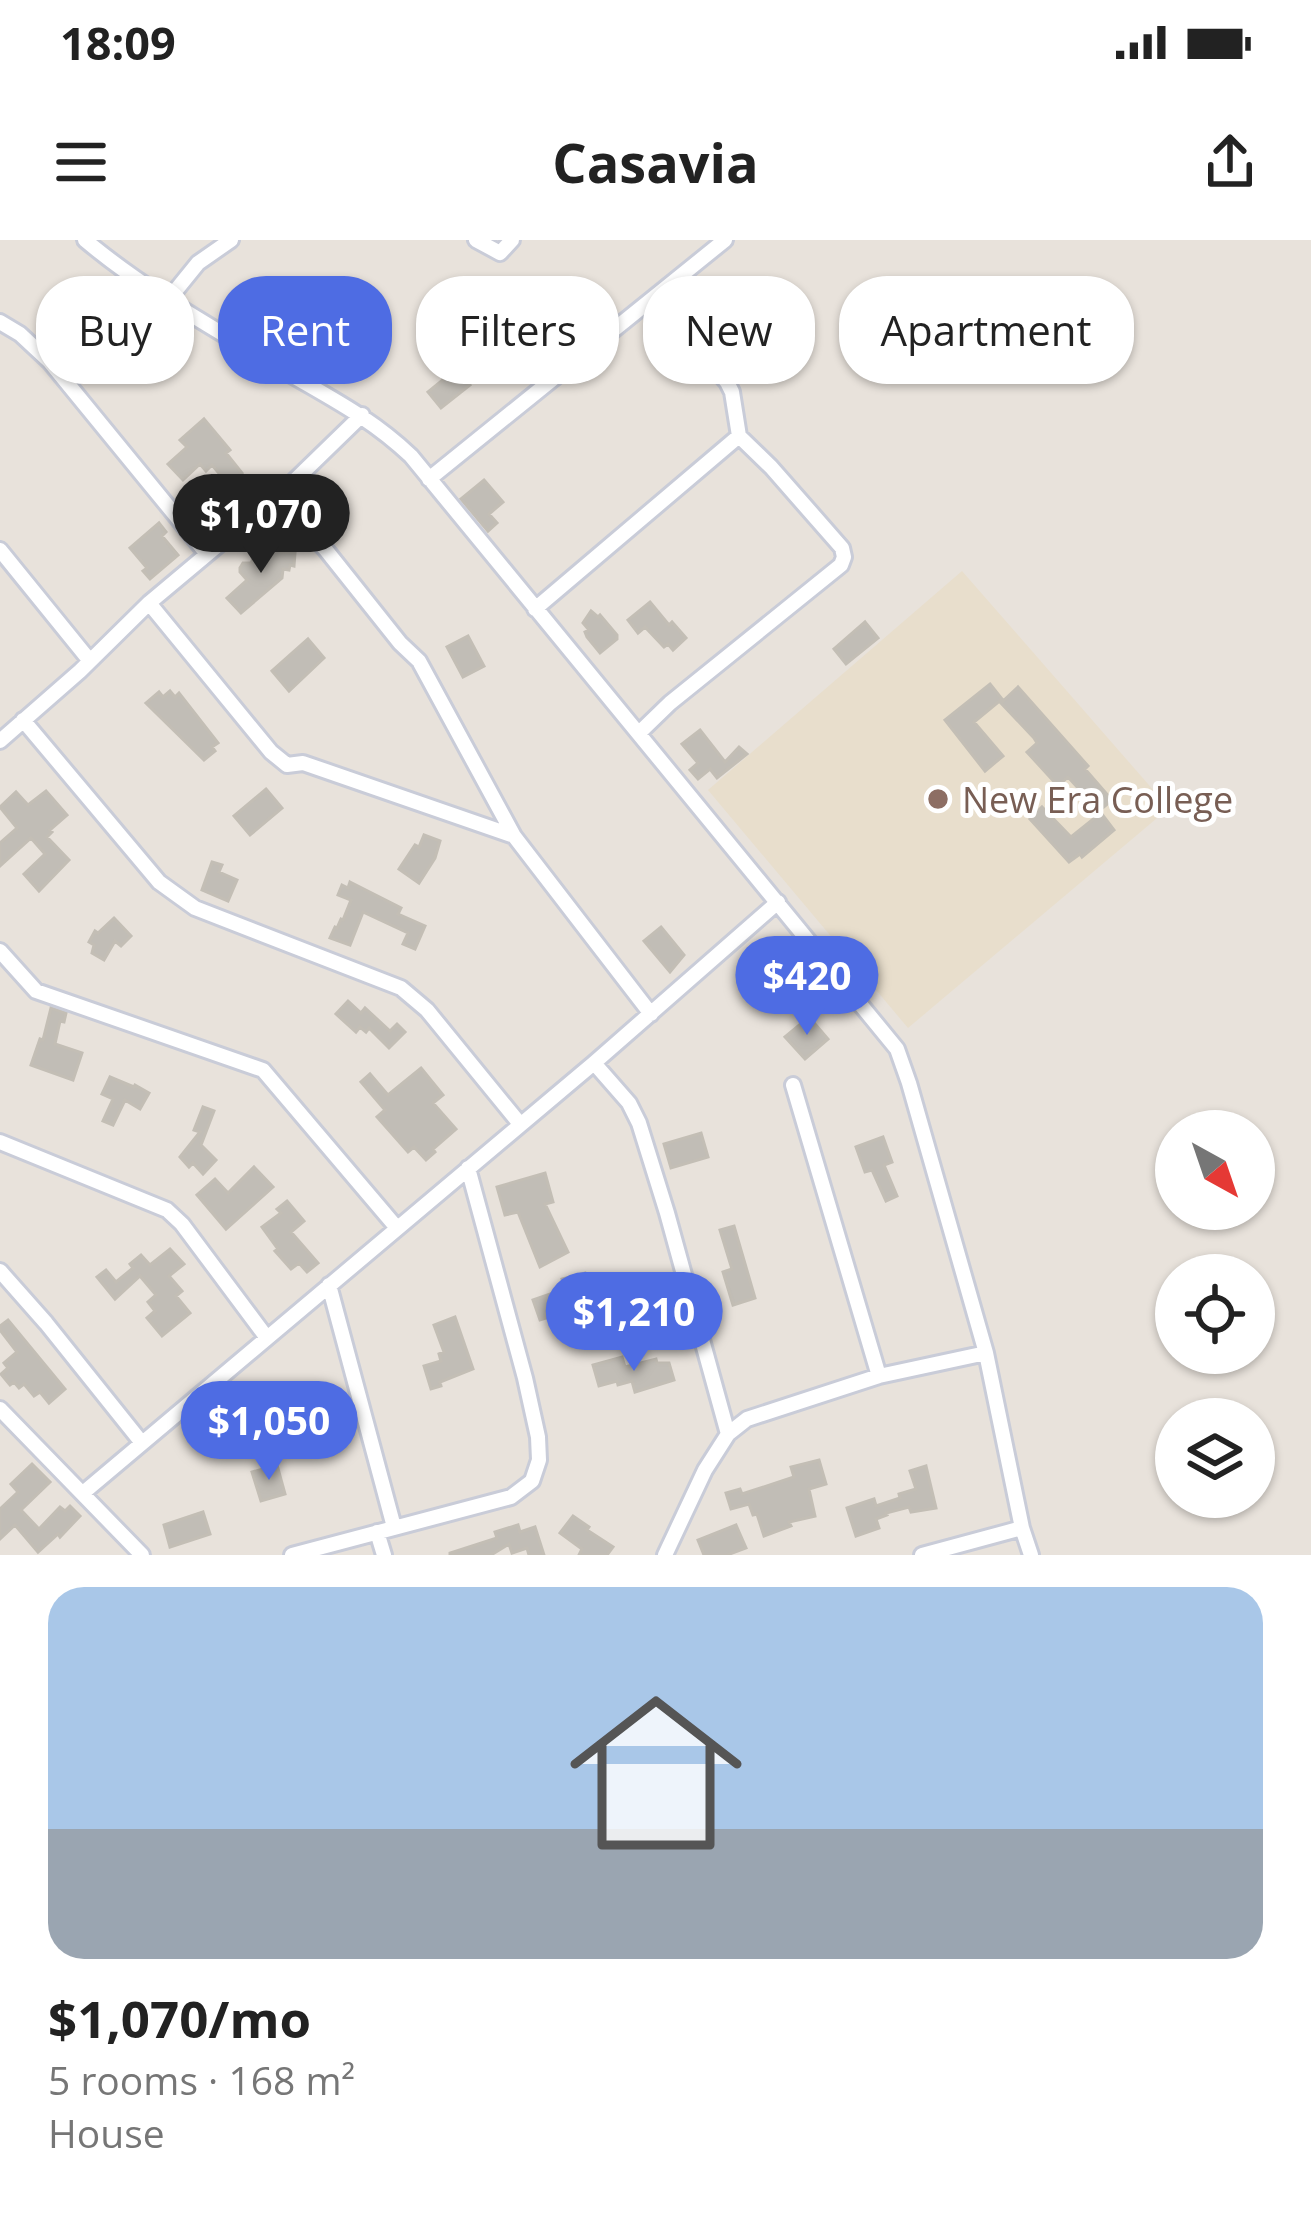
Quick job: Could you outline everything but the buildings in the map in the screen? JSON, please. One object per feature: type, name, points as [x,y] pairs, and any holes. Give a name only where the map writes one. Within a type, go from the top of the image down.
[{"type":"street","points":[[86,240],[133,276]]},
{"type":"street","points":[[187,276],[231,240]]},
{"type":"street","points":[[476,240],[500,253],[512,240]]},
{"type":"street","points":[[680,276],[725,240]]},
{"type":"street","points":[[429,479],[643,306]]},
{"type":"street","points":[[194,315],[362,415],[401,447],[897,1049],[986,1353],[1031,1555]]},
{"type":"street","points":[[0,322],[50,362],[207,554]]},
{"type":"street","points":[[639,734],[843,560],[842,548],[739,436],[728,384]]},
{"type":"street","points":[[0,740],[362,415]]},
{"type":"street","points":[[535,609],[739,436]]},
{"type":"street","points":[[276,497],[419,662],[514,836],[651,1014]]},
{"type":"street","points":[[0,550],[90,661]]},
{"type":"street","points":[[149,603],[271,752],[287,765],[303,763],[514,836]]},
{"type":"street","points":[[23,720],[159,882],[195,908],[401,988],[427,1010],[520,1124]]},
{"type":"street","points":[[83,1493],[778,902]]},
{"type":"street","points":[[0,951],[36,991],[263,1070],[398,1228]]},
{"type":"street","points":[[594,1063],[629,1103],[639,1124],[728,1434]]},
{"type":"street","points":[[793,1085],[879,1376]]},
{"type":"street","points":[[0,1142],[167,1210],[267,1338]]},
{"type":"street","points":[[292,1555],[511,1497],[532,1481],[538,1437],[468,1168]]},
{"type":"street","points":[[0,1271],[142,1443]]},
{"type":"street","points":[[329,1286],[394,1527]]},
{"type":"street","points":[[665,1555],[705,1470],[728,1434],[747,1419],[879,1376],[986,1353]]},
{"type":"street","points":[[4,1419],[138,1553]]},
{"type":"street","points":[[922,1555],[1022,1528]]},
{"type":"street","points":[[377,1532],[384,1555]]},
{"type":"shaded area","name":"New Era College","points":[[962,571],[1169,808],[908,1028],[708,790]]},
{"type":"place","name":"New Era College","points":[[938,799]]}]
